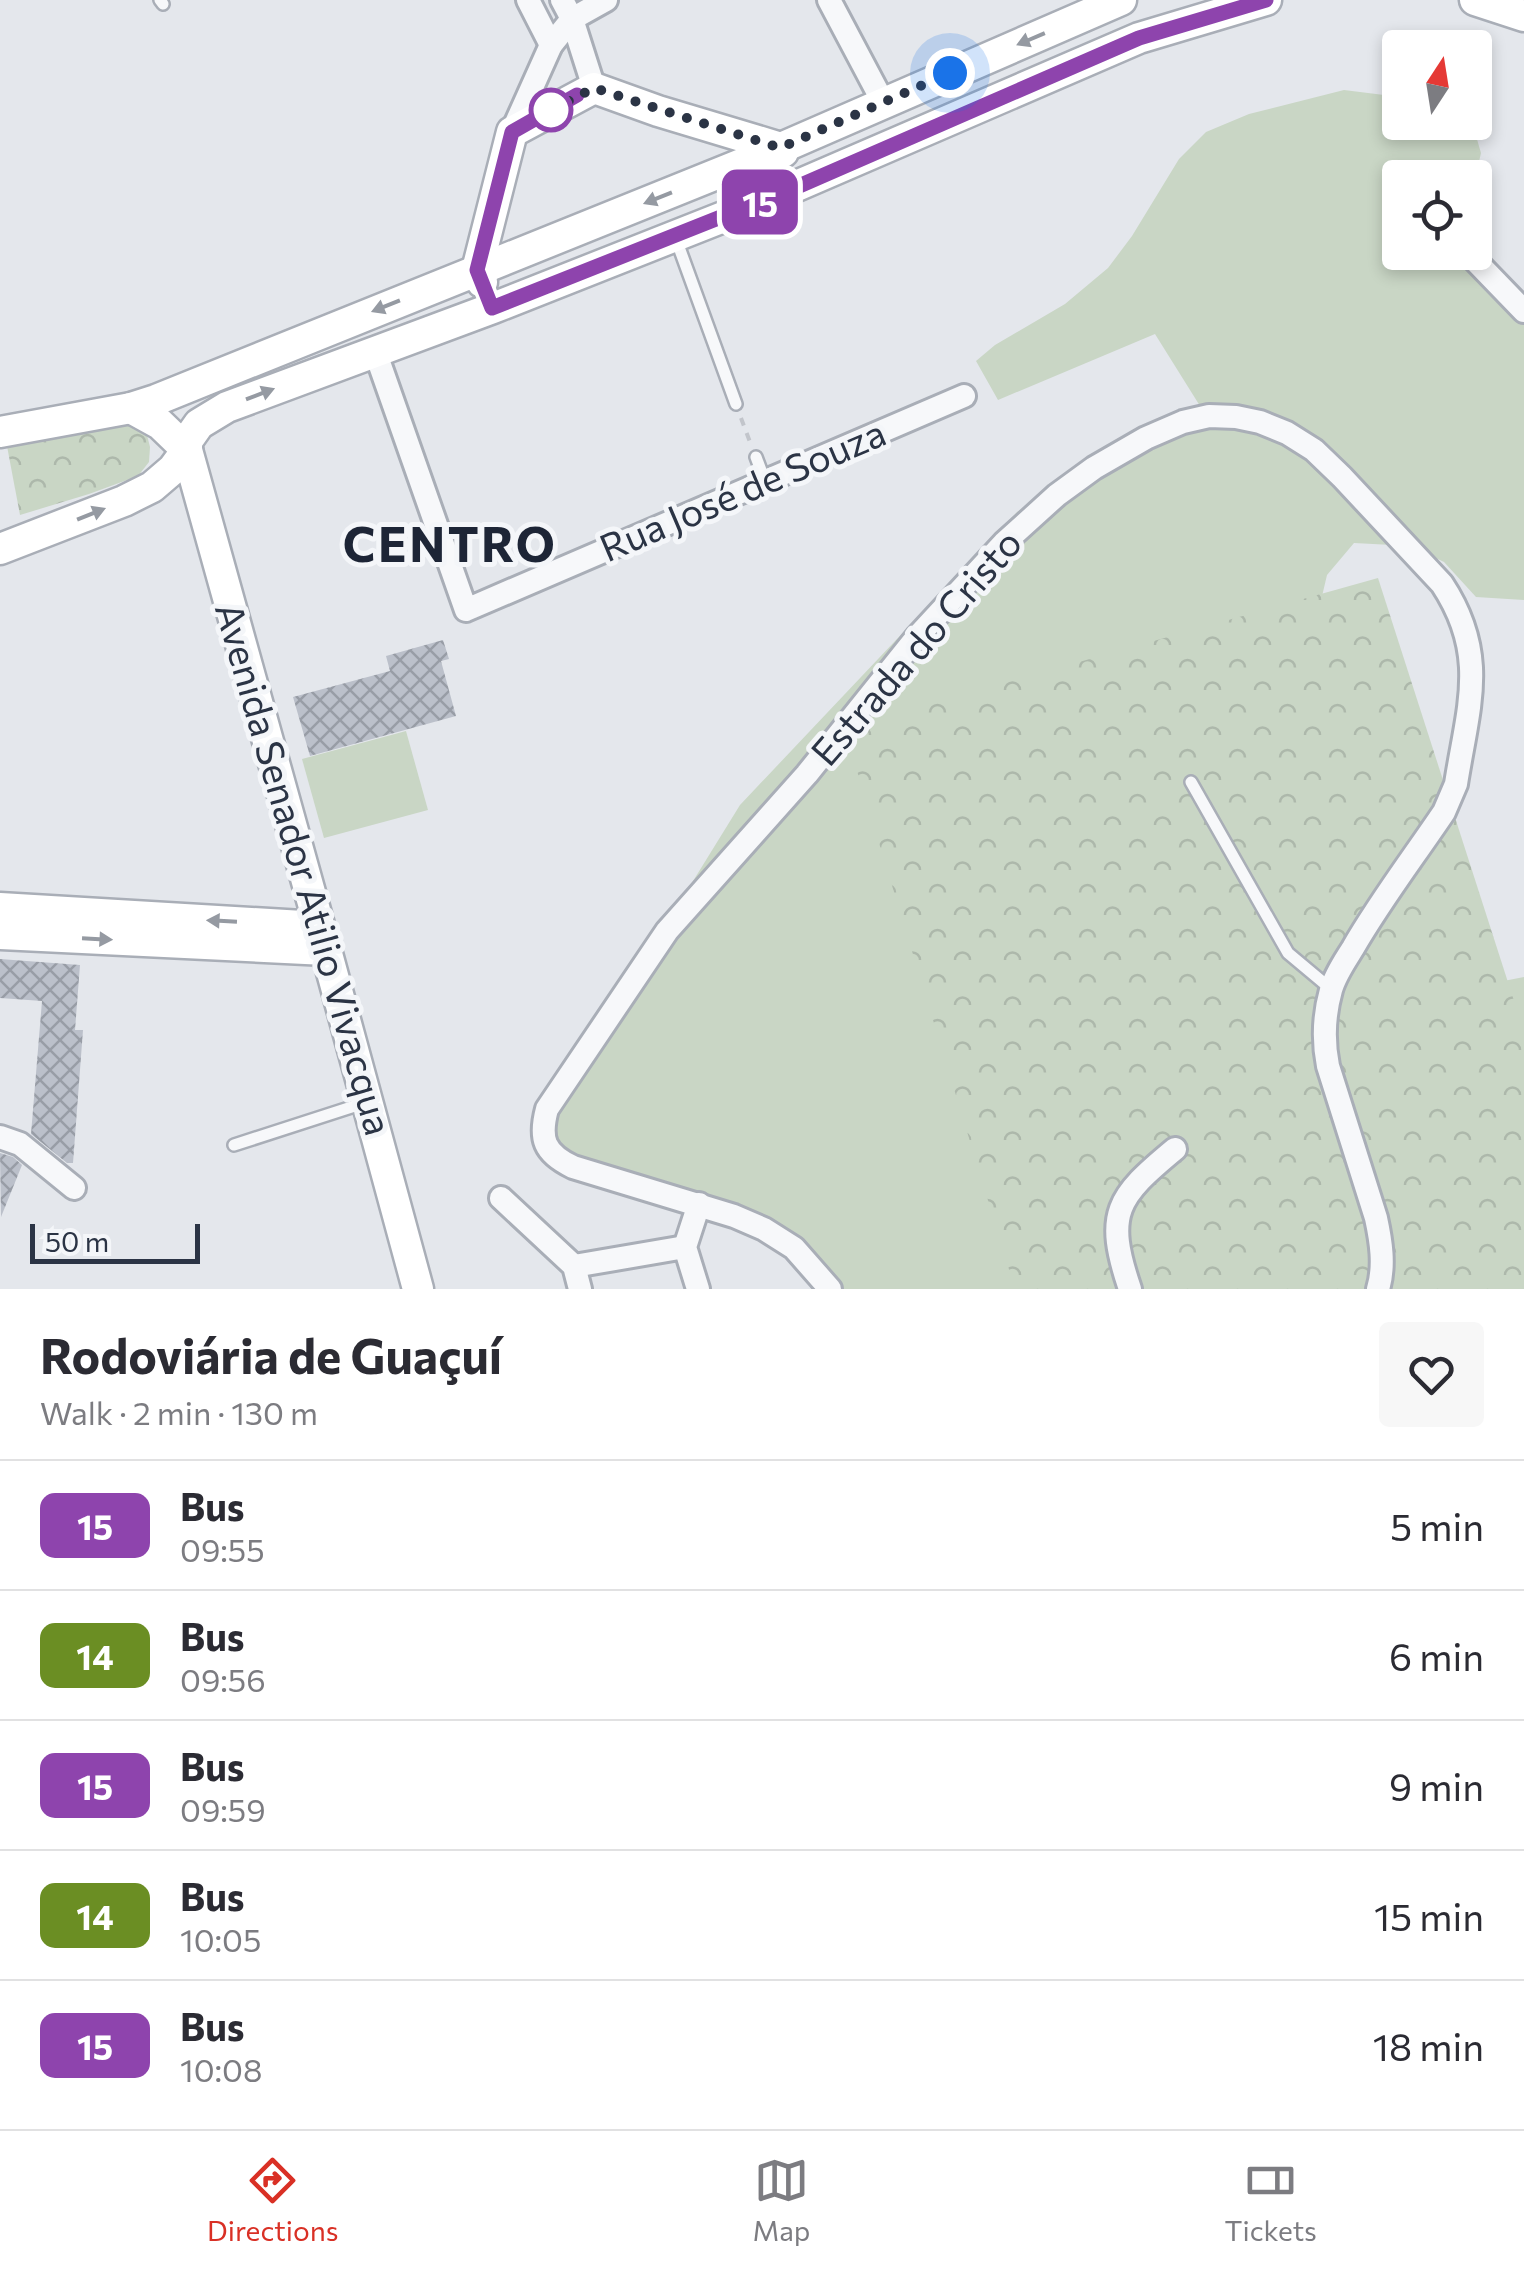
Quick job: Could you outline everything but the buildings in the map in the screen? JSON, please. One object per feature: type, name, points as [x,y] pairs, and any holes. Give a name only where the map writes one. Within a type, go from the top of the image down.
[{"type":"main road","points":[[0,432],[131,408],[173,394],[780,148],[1120,0]]},
{"type":"main road","points":[[0,549],[152,487],[187,450],[192,432],[209,416],[227,407],[492,308],[799,186],[1139,38],[1266,0]]},
{"type":"main road","points":[[1475,0],[1524,16]]},
{"type":"main road","points":[[492,308],[477,270],[512,132],[594,88],[780,148],[799,186]]},
{"type":"main road","points":[[131,408],[160,424],[187,450]]},
{"type":"main road","name":"Avenida Senador Atilio Vivacqua","points":[[187,450],[418,1289]]},
{"type":"main road","points":[[0,908],[323,938]]},
{"type":"main road","points":[[0,934],[323,938]]},
{"type":"street","points":[[528,0],[550,46]]},
{"type":"street","points":[[567,9],[606,0]]},
{"type":"street","points":[[830,0],[883,102]]},
{"type":"street","points":[[1120,0],[1139,38]]},
{"type":"street","points":[[512,132],[567,9]]},
{"type":"street","points":[[567,9],[594,88]]},
{"type":"street","points":[[1487,270],[1519,298]]},
{"type":"street","name":"Rua José de Souza","points":[[375,351],[466,610],[964,396]]},
{"type":"street","name":"Estrada do Cristo","points":[[830,1289],[794,1248],[764,1229],[556,1159],[546,1146],[542,1127],[547,1109],[667,931],[807,774],[916,637],[1004,543],[1094,468],[1146,438],[1209,416],[1260,422],[1287,432],[1314,450],[1442,584],[1468,636],[1472,678],[1456,784],[1444,812],[1368,924],[1332,989],[1326,1020],[1325,1050],[1376,1218],[1381,1244],[1378,1289]]},
{"type":"street","points":[[0,1137],[20,1144],[74,1188]]},
{"type":"street","points":[[1130,1289],[1116,1230],[1118,1211],[1140,1178],[1175,1149]]},
{"type":"street","points":[[501,1198],[577,1278],[685,1247]]},
{"type":"street","points":[[698,1289],[685,1247],[699,1204]]},
{"type":"lane","points":[[675,235],[736,404]]},
{"type":"lane","points":[[756,457],[766,481]]},
{"type":"lane","points":[[1191,782],[1288,953],[1332,989]]},
{"type":"lane","points":[[234,1145],[368,1101]]},
{"type":"path","points":[[736,404],[756,457]]},
{"type":"green space","points":[[1344,90],[1382,95],[1382,140],[1477,140],[1479,160],[1382,160],[1382,270],[1492,268],[1524,302],[1524,600],[1476,597],[1444,562],[1411,546],[1354,543],[1327,575],[1311,643],[1483,985],[1524,977],[1524,1289],[831,1289],[715,1211],[565,1156],[538,1132],[740,805],[1017,512],[1140,435],[1205,414],[1155,334],[998,400],[976,361],[995,345],[1065,304],[1108,268],[1179,159],[1206,132],[1249,114]]},
{"type":"green space","points":[[126,420],[147,435],[150,447],[149,462],[138,476],[20,515],[7,446]]},
{"type":"green space","points":[[1378,578],[1524,1032],[1524,1289],[1015,1289],[844,728]]},
{"type":"green space","points":[[406,731],[428,810],[324,838],[302,759]]},
{"type":"bus line","name":"15","points":[[577,95],[512,132],[477,270],[492,308],[799,186],[1139,38],[1266,0]]},
{"type":"district","name":"CENTRO","points":[[450,545]]},
{"type":"route","points":[[551,110],[544,114],[594,88],[780,148],[950,73]]}]
